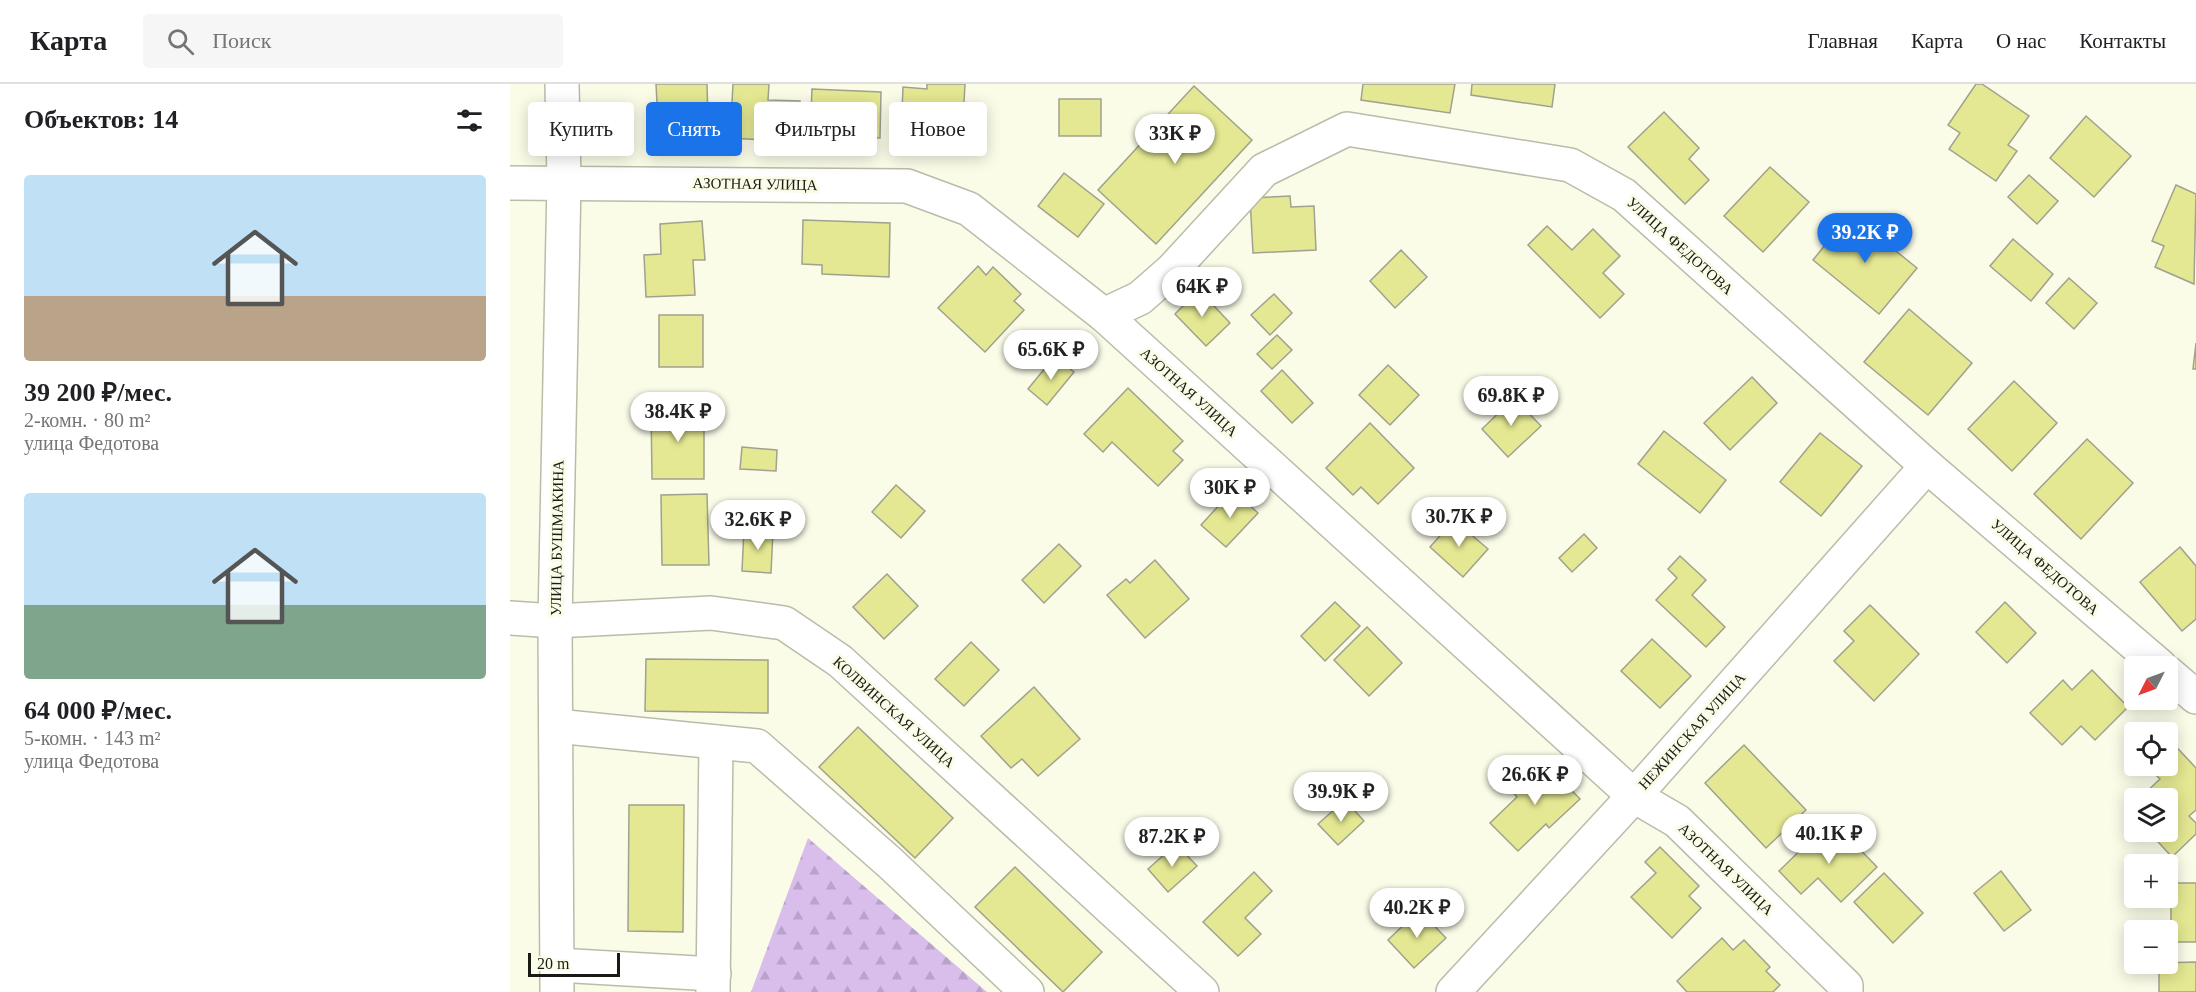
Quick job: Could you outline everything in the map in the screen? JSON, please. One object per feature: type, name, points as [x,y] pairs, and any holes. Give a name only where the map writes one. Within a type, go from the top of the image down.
[{"type":"street","name":"УЛИЦА БУШМАКИНА","points":[[557,979],[555,621],[564,182],[562,84]]},
{"type":"street","name":"УЛИЦА ФЕДОТОВА","points":[[1104,315],[1140,298],[1173,270],[1264,170],[1347,129],[1570,165],[1624,195],[1928,466],[2148,656]]},
{"type":"street","name":"АЗОТНАЯ УЛИЦА","points":[[510,183],[908,186],[969,209],[1104,315],[1634,796],[1677,821],[1846,986],[1846,992]]},
{"type":"street","name":"НЕЖИНСКАЯ УЛИЦА","points":[[1454,992],[1634,796],[1928,466]]},
{"type":"street","name":"КОЛВИНСКАЯ УЛИЦА","points":[[510,618],[555,621],[711,613],[784,623],[840,662],[1202,992]]},
{"type":"street","points":[[2178,682],[2196,697]]},
{"type":"street","points":[[556,726],[757,746],[889,862],[1027,992]]},
{"type":"street","points":[[557,979],[714,983],[716,742]]},
{"type":"green space","points":[[808,838],[987,992],[751,992]]},
{"type":"building","points":[[656,84],[707,84],[708,102],[657,102]]},
{"type":"building","points":[[733,84],[769,84],[768,100],[800,101],[754,102],[754,139],[742,139],[742,102],[732,102]]},
{"type":"building","points":[[927,84],[965,84],[964,102],[902,102],[903,87],[927,89]]},
{"type":"building","points":[[1363,84],[1455,84],[1450,113],[1361,100]]},
{"type":"building","points":[[1472,84],[1555,84],[1552,107],[1471,95]]},
{"type":"building","points":[[1976,84],[1982,84],[2029,116],[2008,145],[2017,151],[1996,181],[1949,149],[1960,133],[1948,125]]},
{"type":"building","points":[[1194,86],[1252,140],[1156,244],[1098,190]]},
{"type":"building","points":[[812,89],[881,92],[880,138],[877,138],[877,102],[811,102]]},
{"type":"building","points":[[1059,99],[1101,99],[1101,136],[1059,136]]},
{"type":"building","points":[[1664,112],[1699,148],[1689,159],[1709,180],[1685,204],[1628,147]]},
{"type":"building","points":[[2086,116],[2131,156],[2094,197],[2050,158]]},
{"type":"building","points":[[1770,167],[1809,202],[1763,252],[1724,216]]},
{"type":"building","points":[[1064,173],[1104,204],[1078,237],[1038,206]]},
{"type":"building","points":[[2029,175],[2058,201],[2037,224],[2008,197]]},
{"type":"building","points":[[2176,185],[2196,194],[2194,284],[2155,267],[2164,246],[2152,241]]},
{"type":"building","points":[[1290,196],[1291,207],[1314,206],[1316,250],[1253,253],[1250,198]]},
{"type":"building","points":[[1850,214],[1917,268],[1879,314],[1813,260]]},
{"type":"building","points":[[803,220],[890,223],[889,277],[822,274],[822,265],[802,264]]},
{"type":"building","points":[[702,221],[705,260],[693,260],[695,295],[646,297],[644,255],[661,254],[660,224]]},
{"type":"building","points":[[1547,226],[1572,250],[1593,229],[1620,256],[1603,273],[1624,294],[1600,318],[1528,245]]},
{"type":"building","points":[[2013,239],[2053,274],[2031,301],[1990,266]]},
{"type":"building","points":[[1401,250],[1427,277],[1395,308],[1370,281]]},
{"type":"building","points":[[978,266],[986,275],[993,267],[1021,294],[1014,301],[1024,310],[985,352],[938,308]]},
{"type":"building","points":[[2069,278],[2097,303],[2074,329],[2046,303]]},
{"type":"building","points":[[1199,290],[1230,323],[1206,346],[1175,314]]},
{"type":"building","points":[[1274,294],[1292,313],[1270,335],[1251,315]]},
{"type":"building","points":[[1909,309],[1972,363],[1928,415],[1864,362]]},
{"type":"building","points":[[659,315],[703,315],[703,367],[659,367]]},
{"type":"building","points":[[1277,335],[1292,350],[1272,369],[1257,354]]},
{"type":"building","points":[[2196,343],[2196,369],[2193,369]]},
{"type":"building","points":[[1055,356],[1074,372],[1047,405],[1028,389]]},
{"type":"building","points":[[1388,365],[1419,395],[1390,425],[1359,395]]},
{"type":"building","points":[[1282,370],[1313,403],[1292,423],[1261,391]]},
{"type":"building","points":[[1752,377],[1777,403],[1730,450],[1704,423]]},
{"type":"building","points":[[2014,381],[2057,423],[2012,471],[1968,429]]},
{"type":"building","points":[[1128,388],[1183,441],[1173,451],[1183,460],[1158,486],[1112,442],[1103,452],[1084,434]]},
{"type":"building","points":[[1514,398],[1541,426],[1508,457],[1482,429]]},
{"type":"building","points":[[651,407],[704,407],[704,479],[652,479]]},
{"type":"building","points":[[1370,423],[1414,468],[1378,504],[1361,487],[1353,495],[1326,468]]},
{"type":"building","points":[[1664,431],[1726,480],[1700,513],[1638,464]]},
{"type":"building","points":[[1820,433],[1862,466],[1821,516],[1780,482]]},
{"type":"building","points":[[2087,439],[2133,483],[2081,539],[2034,494]]},
{"type":"building","points":[[742,447],[777,450],[776,471],[740,469]]},
{"type":"building","points":[[896,485],[925,511],[901,538],[872,512]]},
{"type":"building","points":[[1233,490],[1258,513],[1226,547],[1201,525]]},
{"type":"building","points":[[707,494],[709,565],[662,565],[661,495]]},
{"type":"building","points":[[1454,520],[1488,549],[1463,577],[1430,547]]},
{"type":"building","points":[[744,529],[773,531],[771,573],[742,571]]},
{"type":"building","points":[[1584,534],[1597,548],[1572,572],[1559,558]]},
{"type":"building","points":[[1059,544],[1081,566],[1044,603],[1022,580]]},
{"type":"building","points":[[2180,547],[2196,566],[2196,619],[2182,631],[2140,582]]},
{"type":"building","points":[[1680,556],[1706,580],[1692,595],[1725,627],[1706,647],[1656,600],[1677,578],[1668,569]]},
{"type":"building","points":[[1155,560],[1189,599],[1145,638],[1107,595],[1126,579],[1130,583]]},
{"type":"building","points":[[887,574],[918,606],[884,639],[853,607]]},
{"type":"building","points":[[1335,602],[1360,626],[1325,661],[1301,636]]},
{"type":"building","points":[[2005,602],[2036,633],[2007,663],[1976,632]]},
{"type":"building","points":[[1870,605],[1919,654],[1874,701],[1834,661],[1854,641],[1844,631]]},
{"type":"building","points":[[1367,627],[1402,663],[1369,696],[1334,660]]},
{"type":"building","points":[[1652,639],[1691,676],[1660,708],[1621,671]]},
{"type":"building","points":[[971,642],[999,670],[964,706],[935,679]]},
{"type":"building","points":[[646,659],[768,660],[768,713],[645,711]]},
{"type":"building","points":[[2092,670],[2124,703],[2125,710],[2095,740],[2081,726],[2062,745],[2030,713],[2063,680],[2072,690]]},
{"type":"building","points":[[1034,687],[1080,739],[1038,776],[1022,759],[1011,768],[981,736]]},
{"type":"building","points":[[858,727],[953,818],[915,858],[819,767]]},
{"type":"building","points":[[1744,745],[1806,810],[1766,848],[1705,783]]},
{"type":"building","points":[[2178,749],[2196,768],[2196,810],[2189,816],[2196,823],[2196,834],[2175,854],[2169,854],[2158,842],[2178,842],[2178,788],[2151,788],[2160,779],[2157,776],[2178,776]]},
{"type":"building","points":[[1542,760],[1580,799],[1549,828],[1546,824],[1518,851],[1490,823],[1517,797],[1511,790]]},
{"type":"building","points":[[1345,800],[1364,821],[1338,845],[1318,824]]},
{"type":"building","points":[[629,805],[684,805],[683,932],[628,931]]},
{"type":"building","points":[[1823,828],[1838,843],[1846,835],[1877,867],[1841,902],[1818,878],[1801,894],[1779,871]]},
{"type":"building","points":[[1176,844],[1197,866],[1168,892],[1148,869]]},
{"type":"building","points":[[1660,847],[1699,886],[1689,896],[1701,908],[1672,938],[1631,897],[1656,873],[1645,862]]},
{"type":"building","points":[[1015,867],[1102,952],[1063,992],[975,907]]},
{"type":"building","points":[[2001,871],[2031,910],[2004,931],[1974,893]]},
{"type":"building","points":[[1254,872],[1272,891],[1245,918],[1261,934],[1238,956],[1203,922]]},
{"type":"building","points":[[1884,873],[1923,913],[1893,943],[1854,902]]},
{"type":"building","points":[[2178,883],[2196,883],[2196,942],[2178,942],[2178,920],[2171,920],[2171,908],[2178,908]]},
{"type":"building","points":[[1419,910],[1446,938],[1414,968],[1388,940]]},
{"type":"building","points":[[1722,938],[1733,950],[1744,940],[1770,967],[1766,971],[1780,985],[1773,992],[1687,992],[1677,981]]},
{"type":"building","points":[[2178,962],[2196,962],[2196,992],[2159,992],[2159,974],[2178,974]]}]
